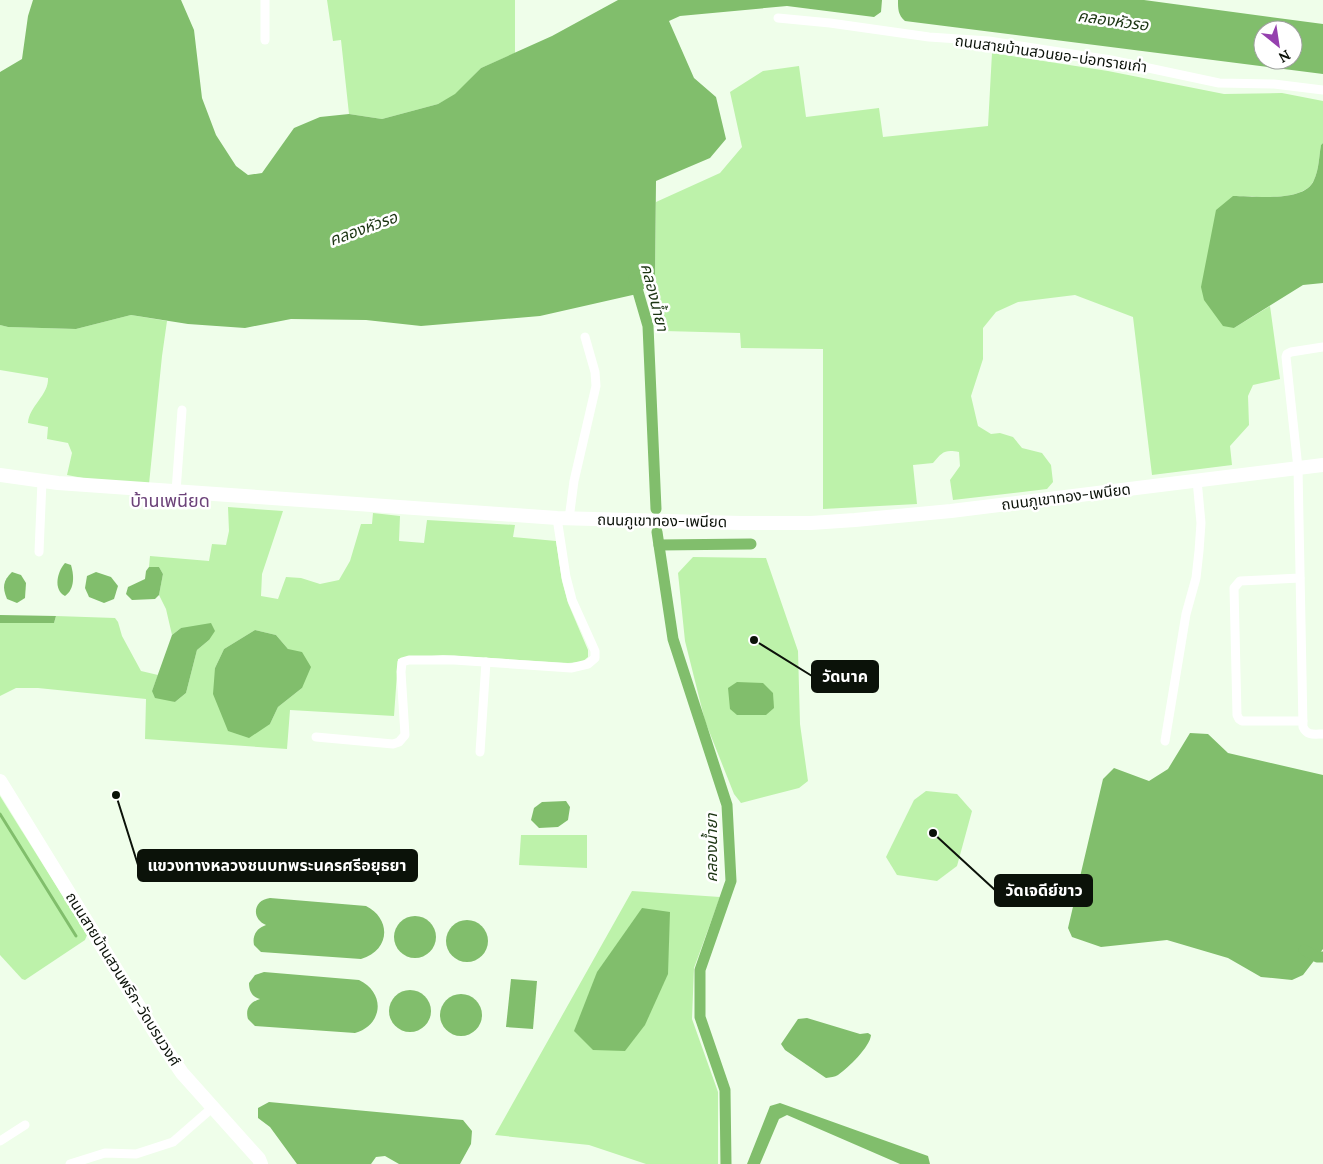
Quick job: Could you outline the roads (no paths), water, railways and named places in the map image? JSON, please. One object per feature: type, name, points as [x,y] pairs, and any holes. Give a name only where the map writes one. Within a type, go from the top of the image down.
[{"type":"main road","name":"ถนนภูเขาทอง-เพนียด","points":[[0,476],[176,491],[563,518],[811,523],[961,510],[1323,465]]},
{"type":"main road","name":"ถนนสายบ้านสวนพริก-วัดบรมวงศ์","points":[[0,781],[159,1039],[182,1073],[259,1163]]},
{"type":"street","points":[[265,0],[265,40]]},
{"type":"street","name":"ถนนสายบ้านสวนยอ-บ่อทรายเก่า","points":[[778,18],[830,23],[929,37],[989,41],[1111,60],[1220,83],[1274,84],[1323,90]]},
{"type":"street","points":[[316,737],[393,744],[400,742],[406,735],[401,672],[402,662],[409,660],[486,662],[572,668],[588,664],[595,658],[595,651],[572,600],[566,577],[563,518],[596,386],[595,372],[585,337]]},
{"type":"street","points":[[1323,347],[1291,352],[1287,354],[1286,358],[1298,468],[1303,721],[1305,732],[1323,734]]},
{"type":"street","points":[[176,491],[182,410]]},
{"type":"street","points":[[1165,741],[1186,614],[1196,578],[1200,523],[1197,480]]},
{"type":"street","points":[[39,552],[42,481]]},
{"type":"street","points":[[1300,578],[1240,581],[1234,588],[1234,608],[1237,715],[1239,719],[1242,721],[1303,721]]},
{"type":"street","points":[[480,752],[486,662]]},
{"type":"street","points":[[70,1164],[105,1153],[136,1154],[173,1142],[212,1108]]},
{"type":"street","points":[[0,1140],[25,1125]]},
{"type":"water","name":"คลองหัวรอ","points":[[33,0],[181,0],[194,30],[202,98],[216,135],[236,166],[248,175],[262,173],[294,128],[320,117],[349,114],[382,119],[438,104],[455,94],[481,68],[552,36],[618,0],[882,0],[881,12],[874,17],[787,6],[680,16],[669,21],[694,78],[716,97],[726,139],[710,158],[656,181],[655,280],[637,294],[540,316],[421,326],[366,320],[291,319],[245,328],[188,324],[131,315],[76,329],[8,327],[0,325],[0,72],[22,59],[28,16]]},
{"type":"water","name":"คลองหัวรอ","points":[[898,0],[1144,0],[1293,20],[1253,20],[1253,65],[905,21],[898,9]]},
{"type":"water","points":[[1303,21],[1323,24],[1323,74],[1291,70],[1303,70]]},
{"type":"water","points":[[1323,143],[1323,283],[1303,285],[1234,328],[1223,326],[1204,300],[1201,287],[1216,210],[1233,196],[1278,197],[1300,192],[1309,187],[1316,176],[1321,145]]},
{"type":"water","points":[[65,563],[71,565],[73,577],[71,590],[65,596],[59,590],[58,576]]},
{"type":"water","points":[[149,567],[159,567],[163,574],[159,595],[155,599],[132,600],[126,594],[128,587],[145,579],[146,571]]},
{"type":"water","points":[[12,572],[21,575],[26,583],[25,598],[17,603],[7,599],[4,591],[5,581]]},
{"type":"water","points":[[96,572],[111,577],[118,586],[114,599],[104,603],[89,597],[85,588],[87,576]]},
{"type":"water","points":[[0,615],[56,616],[54,623],[0,623]]},
{"type":"water","points":[[211,623],[215,631],[209,640],[197,650],[186,693],[175,702],[155,698],[152,691],[172,635],[181,628]]},
{"type":"water","points":[[255,630],[276,635],[288,649],[302,652],[311,667],[302,688],[278,707],[270,724],[249,738],[228,731],[213,694],[215,668],[224,649]]},
{"type":"water","points":[[737,682],[763,683],[773,693],[774,708],[766,715],[737,715],[730,709],[728,688]]},
{"type":"water","points":[[1190,733],[1208,734],[1228,753],[1323,775],[1323,949],[1303,975],[1292,980],[1261,977],[1228,958],[1167,940],[1101,947],[1072,937],[1068,928],[1103,779],[1114,768],[1149,781],[1168,769]]},
{"type":"water","points":[[566,801],[570,807],[568,820],[558,827],[539,828],[531,820],[534,808],[542,802]]},
{"type":"water","points":[[270,898],[366,906],[380,919],[384,934],[382,942],[371,955],[361,959],[261,952],[254,945],[254,938],[258,930],[266,925],[258,919],[256,910],[260,902]]},
{"type":"water","points":[[642,908],[670,912],[668,974],[645,1025],[625,1051],[593,1050],[574,1031],[597,972]]},
{"type":"water","points":[[419,916],[427,919],[433,925],[436,937],[433,949],[427,955],[411,958],[403,955],[397,949],[394,933],[397,925],[403,919]]},
{"type":"water","points":[[471,920],[479,923],[485,929],[488,941],[485,953],[479,959],[463,962],[455,959],[449,953],[446,937],[449,929],[455,923]]},
{"type":"water","points":[[264,972],[359,980],[374,993],[378,1008],[376,1016],[364,1029],[355,1033],[255,1026],[248,1019],[247,1012],[253,1002],[260,999],[252,993],[249,983],[255,975]]},
{"type":"water","points":[[511,979],[537,981],[533,1029],[506,1027]]},
{"type":"water","points":[[414,990],[422,993],[428,999],[431,1011],[428,1023],[422,1029],[406,1032],[398,1029],[392,1023],[389,1007],[392,999],[398,993]]},
{"type":"water","points":[[465,994],[473,997],[479,1003],[482,1015],[479,1027],[473,1033],[457,1036],[449,1033],[443,1027],[440,1011],[443,1003],[449,997]]},
{"type":"water","points":[[807,1018],[860,1034],[868,1033],[871,1035],[870,1040],[858,1057],[837,1076],[826,1078],[785,1050],[781,1044],[798,1019]]},
{"type":"water","points":[[269,1102],[463,1120],[472,1131],[471,1144],[460,1164],[399,1164],[385,1156],[376,1157],[371,1164],[297,1164],[270,1127],[258,1118],[258,1108]]},
{"type":"water","points":[[780,1103],[928,1156],[930,1164],[900,1164],[787,1115],[779,1119],[760,1164],[747,1164],[770,1106]]},
{"type":"waterway","name":"คลองน้ำยา","points":[[634,278],[648,326],[656,509]]},
{"type":"waterway","name":"คลองน้ำยา","points":[[657,532],[673,639],[727,805],[731,881],[700,970],[700,1017],[725,1090],[726,1164]]},
{"type":"waterway","points":[[659,545],[751,544]]},
{"type":"waterway","points":[[0,814],[76,936]]},
{"type":"waterway","points":[[1304,950],[1317,957],[1323,957]]},
{"type":"place","name":"วัดนาค","points":[[754,640]]},
{"type":"place","name":"แขวงทางหลวงชนบทพระนครศรีอยุธยา","points":[[116,795]]},
{"type":"place","name":"วัดเจดีย์ขาว","points":[[933,833]]},
{"type":"district","name":"บ้านเพนียด","points":[[170,501]]}]
